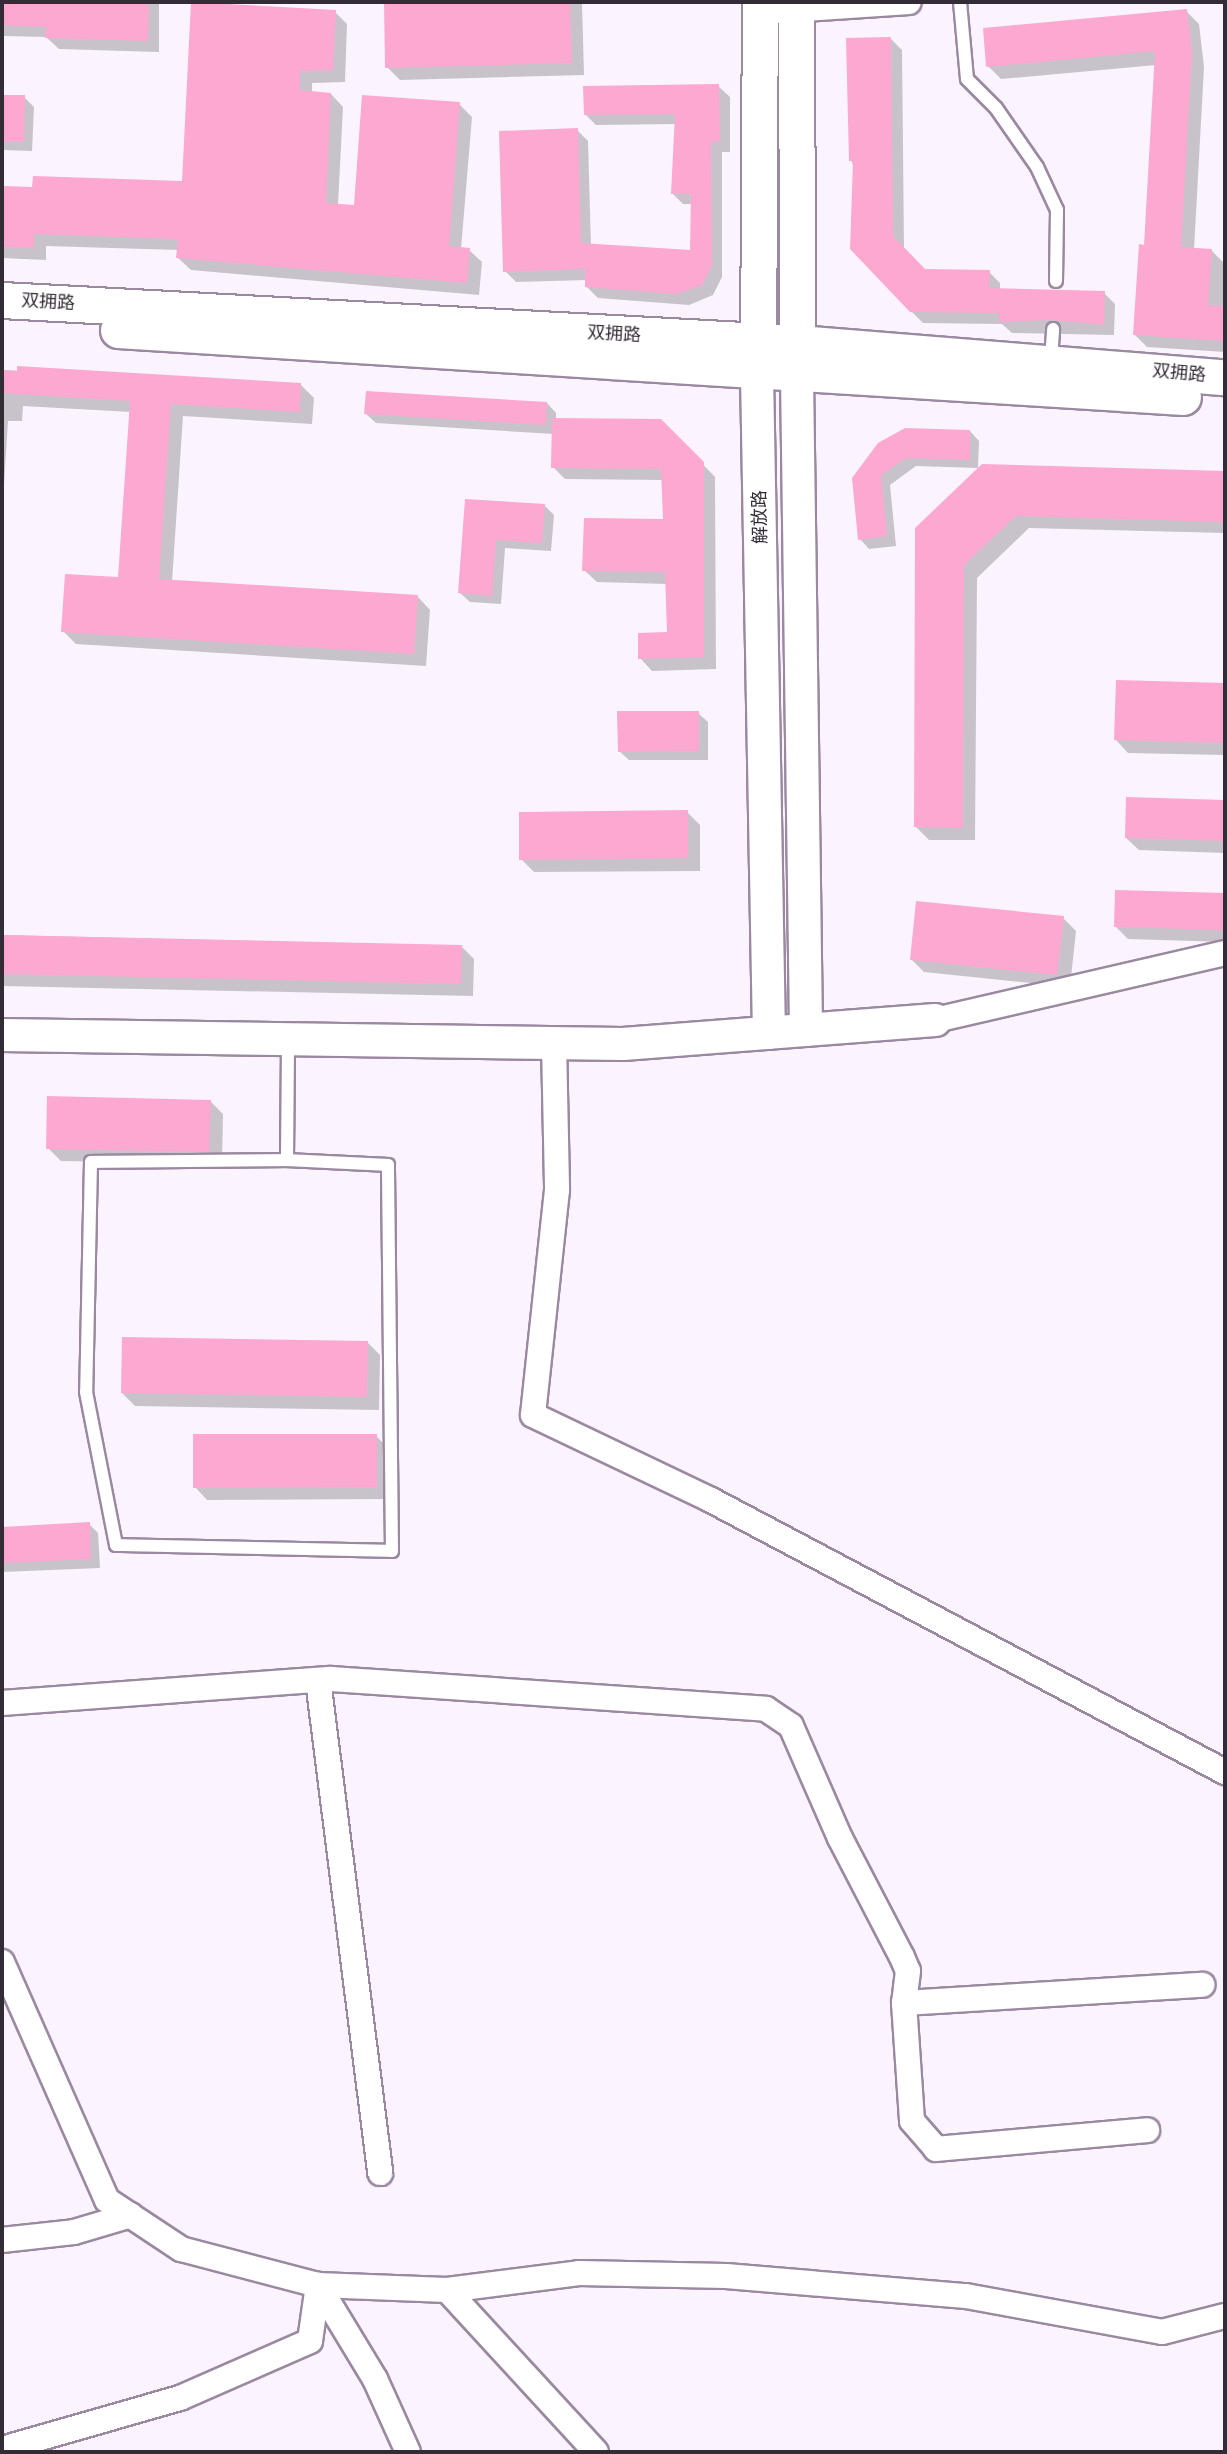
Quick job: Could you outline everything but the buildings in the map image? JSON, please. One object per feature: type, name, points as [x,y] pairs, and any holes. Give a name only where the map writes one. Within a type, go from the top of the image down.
[{"type":"main road","points":[[796,6],[797,359]]},
{"type":"main road","name":"解放路","points":[[758,358],[760,7]]},
{"type":"main road","name":"双拥路","points":[[2,300],[758,358]]},
{"type":"main road","name":"双拥路","points":[[2,322],[758,358],[1051,363],[1225,377]]},
{"type":"main road","name":"双拥路","points":[[797,359],[1225,399]]},
{"type":"street","points":[[760,7],[909,2]]},
{"type":"street","name":"解放路","points":[[758,358],[769,1033]]},
{"type":"street","points":[[797,359],[806,1030]]},
{"type":"street","points":[[2,1035],[623,1044],[935,1020],[1225,953]]},
{"type":"street","points":[[554,1043],[557,1190],[533,1415],[711,1500],[1225,1772]]},
{"type":"street","points":[[2,1703],[318,1680],[766,1709],[791,1726],[840,1838],[908,1970],[904,2003],[912,2121],[936,2150],[1147,2130]]},
{"type":"street","points":[[318,1680],[380,2173]]},
{"type":"street","points":[[2,1962],[107,2200],[181,2249],[318,2285],[447,2290],[579,2273],[726,2276],[966,2296],[1162,2332],[1225,2316]]},
{"type":"street","points":[[904,2003],[1202,1984]]},
{"type":"street","points":[[2,2240],[74,2231],[131,2216]]},
{"type":"street","points":[[2,2449],[180,2398],[310,2341],[318,2285]]},
{"type":"street","points":[[318,2285],[375,2379],[408,2452]]},
{"type":"street","points":[[447,2290],[553,2410],[599,2451]]},
{"type":"lane","points":[[960,2],[967,79],[996,108],[1030,157],[1057,210],[1056,281]]},
{"type":"lane","points":[[1051,363],[1053,329]]},
{"type":"lane","points":[[287,1160],[288,1040]]},
{"type":"lane","points":[[287,1160],[388,1165],[393,1551],[116,1545],[86,1392],[91,1162],[287,1160]]}]
